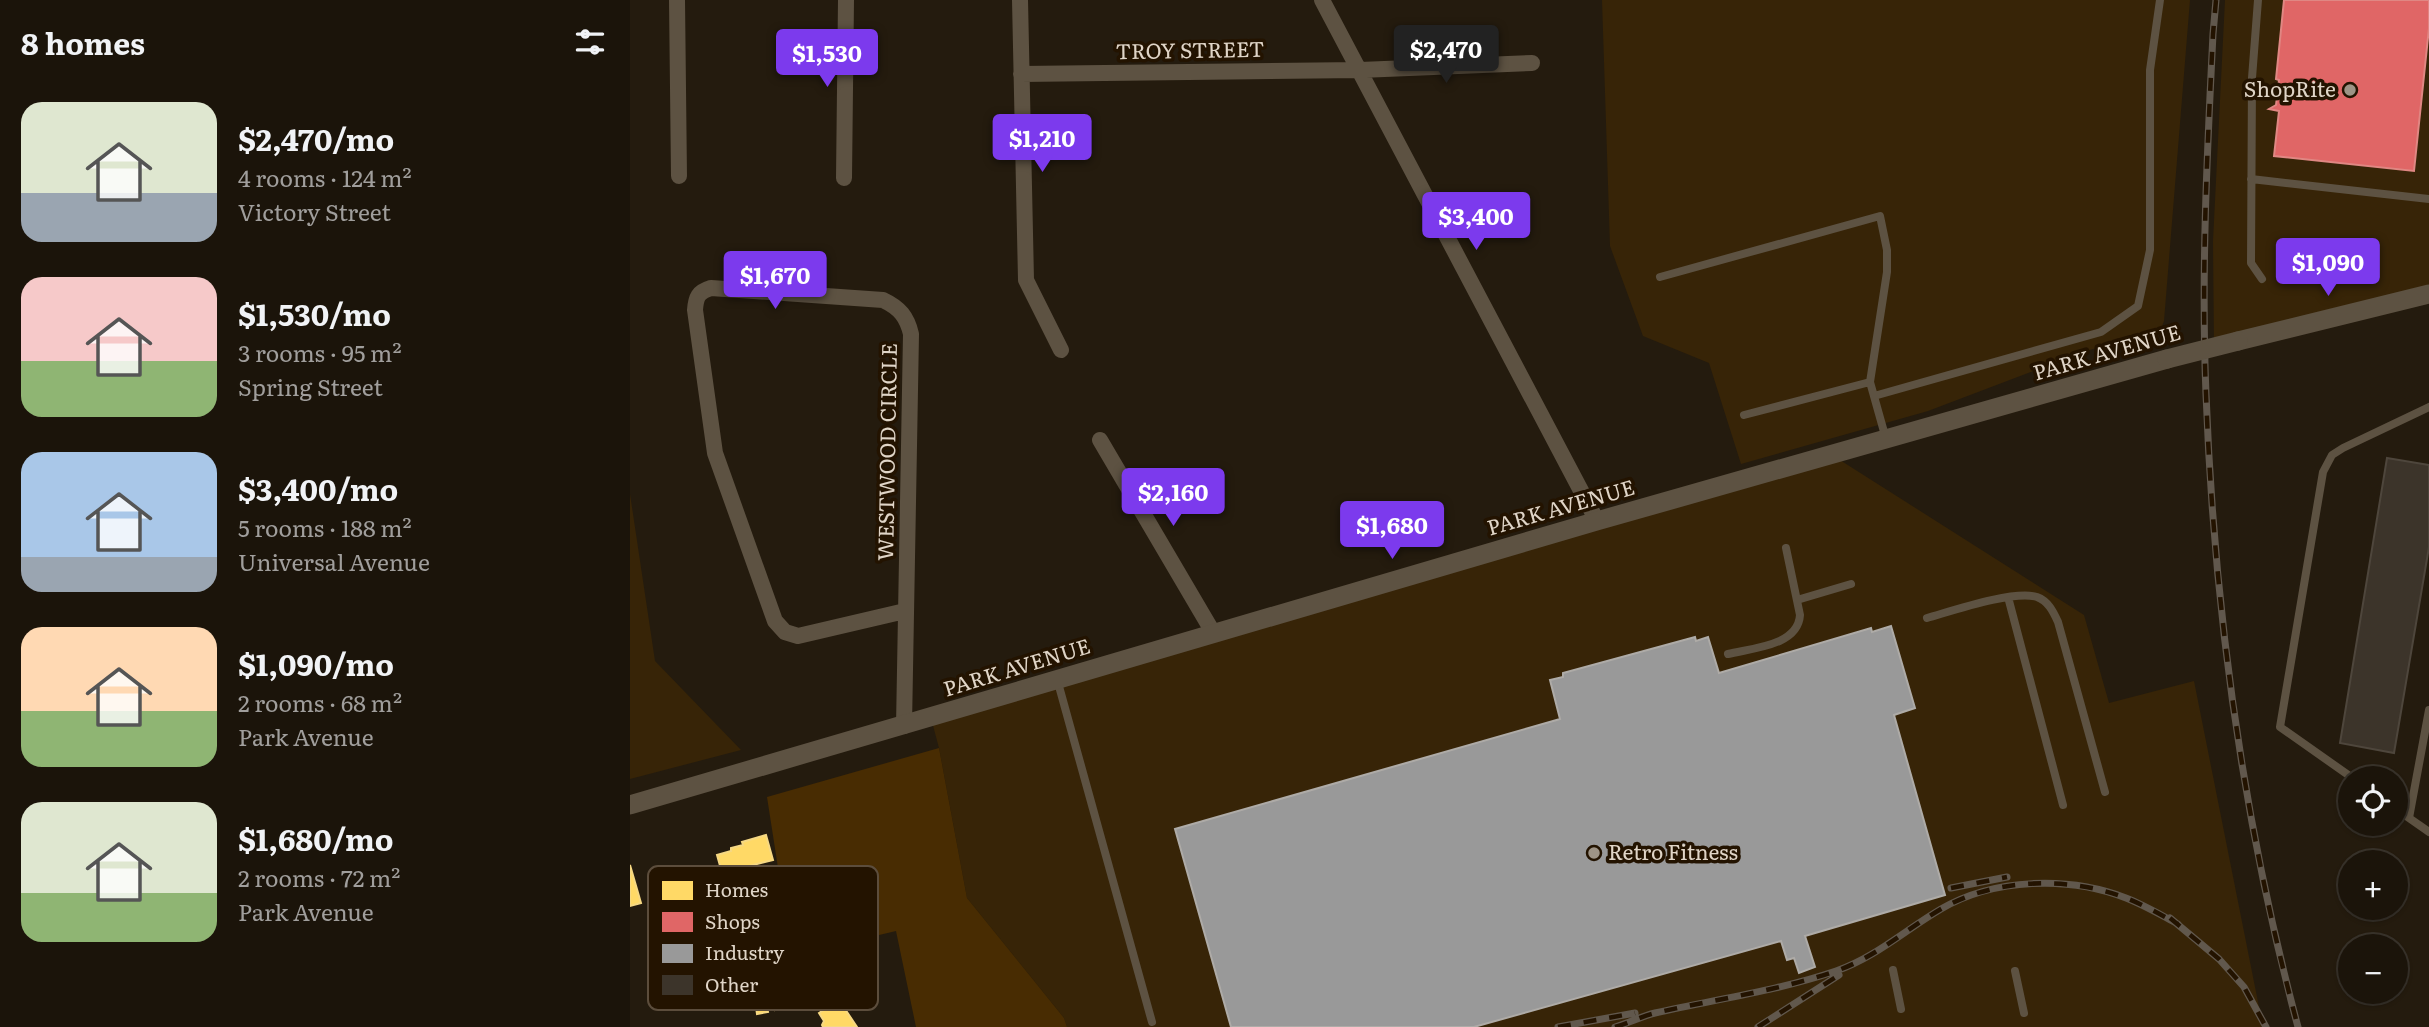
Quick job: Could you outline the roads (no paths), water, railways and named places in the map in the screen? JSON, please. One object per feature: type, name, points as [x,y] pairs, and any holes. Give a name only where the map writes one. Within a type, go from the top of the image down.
[{"type":"street","points":[[677,0],[678,176]]},
{"type":"street","points":[[844,178],[846,0]]},
{"type":"street","points":[[1020,0],[1026,280],[1061,350]]},
{"type":"street","points":[[1322,0],[1597,522]]},
{"type":"street","name":"TROY STREET","points":[[1021,74],[1360,70],[1532,63]]},
{"type":"street","name":"WESTWOOD CIRCLE","points":[[904,726],[911,334],[903,313],[883,300],[711,288],[703,290],[696,298],[695,310],[715,453],[775,621],[785,632],[798,636],[905,611]]},
{"type":"street","name":"PARK AVENUE","points":[[630,805],[1597,522],[2167,359],[2429,294]]},
{"type":"street","points":[[1100,440],[1214,634]]},
{"type":"lane","points":[[1874,396],[2101,332],[2138,306],[2150,250],[2150,70],[2160,0]]},
{"type":"lane","points":[[2258,0],[2252,78],[2251,263],[2262,279]]},
{"type":"lane","points":[[2251,179],[2429,199]]},
{"type":"lane","points":[[1660,277],[1880,216],[1887,250],[1886,272],[1870,382],[1886,439]]},
{"type":"lane","points":[[1744,415],[1870,382]]},
{"type":"lane","points":[[2338,768],[2280,727],[2323,472],[2332,455],[2343,448],[2429,407]]},
{"type":"lane","points":[[1728,654],[1782,640],[1792,634],[1800,624],[1786,548]]},
{"type":"lane","points":[[1797,600],[1851,584]]},
{"type":"lane","points":[[1927,618],[2018,595],[2038,597],[2051,607],[2058,622],[2105,792]]},
{"type":"lane","points":[[2008,597],[2063,805]]},
{"type":"lane","points":[[1058,680],[1152,1022]]},
{"type":"lane","points":[[2429,710],[2409,818],[2429,832]]},
{"type":"lane","points":[[1893,970],[1901,1009]]},
{"type":"lane","points":[[2015,971],[2024,1013]]},
{"type":"railway","points":[[2216,0],[2204,259],[2206,394],[2216,554],[2234,713],[2247,793],[2279,950],[2298,1027]]},
{"type":"railway","points":[[1951,888],[2007,877]]},
{"type":"railway","points":[[1615,1027],[1655,1013],[1769,989],[1836,971],[1877,951],[1941,909],[1984,891],[2008,886],[2056,884],[2104,891],[2133,901],[2178,924]]},
{"type":"railway","points":[[2170,918],[2219,959],[2244,987],[2266,1027]]},
{"type":"railway","points":[[1758,1027],[1839,975]]},
{"type":"railway","points":[[1558,1027],[1635,1013]]},
{"type":"place","name":"ShopRite","points":[[2350,90]]},
{"type":"place","name":"Retro Fitness","points":[[1594,853]]}]
